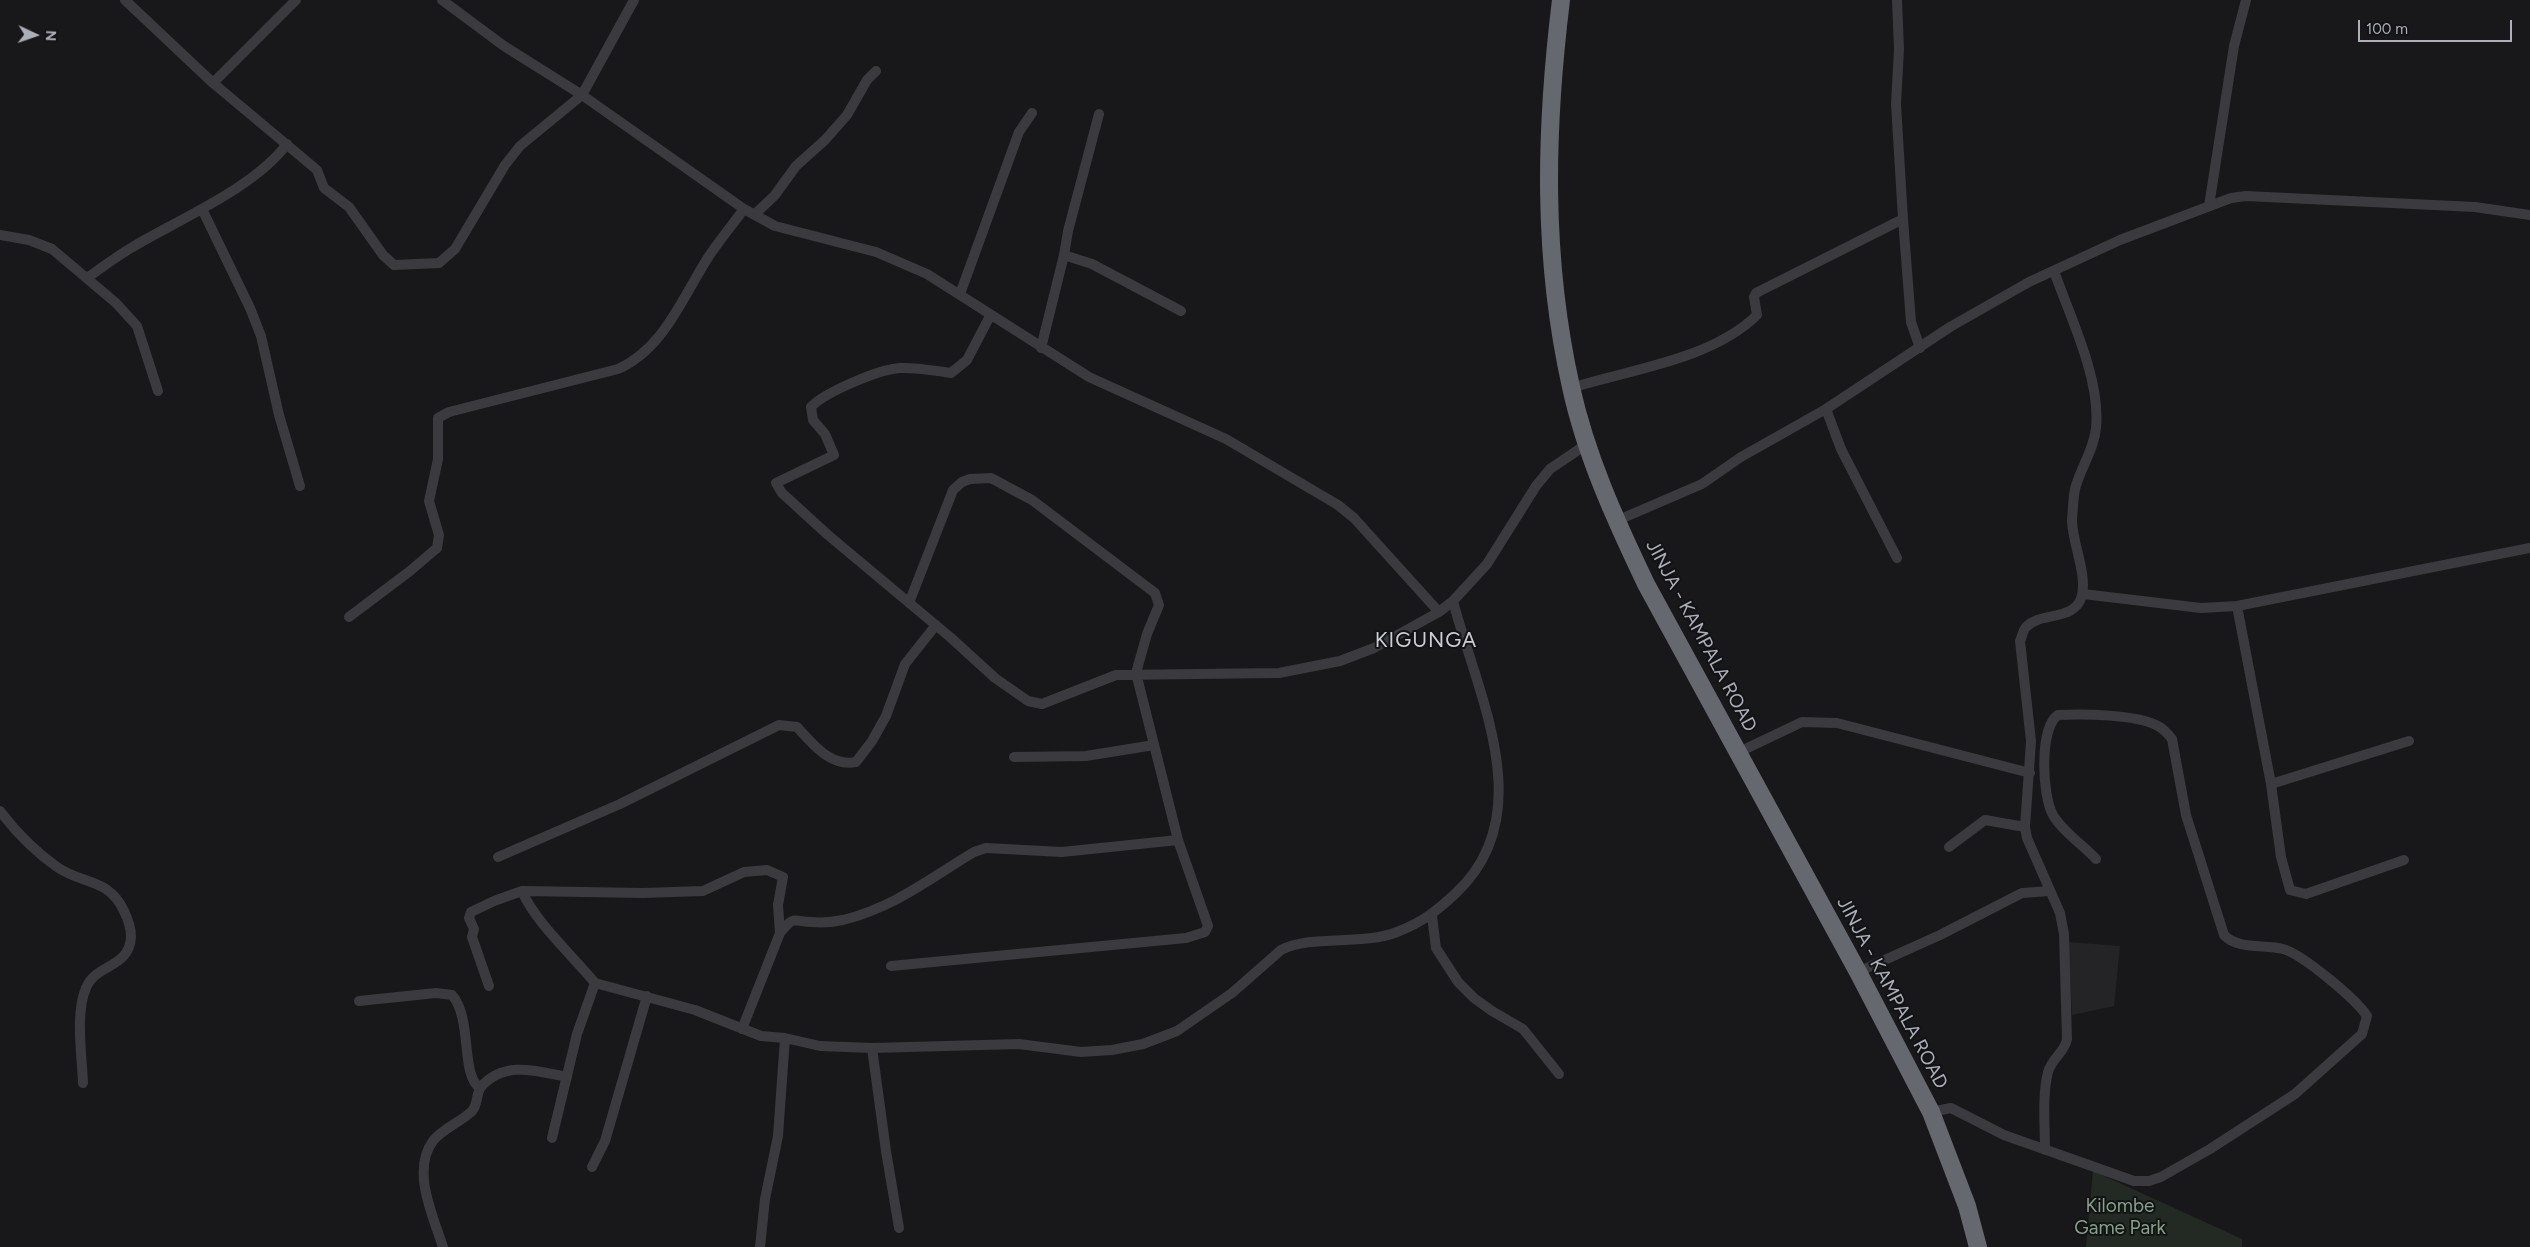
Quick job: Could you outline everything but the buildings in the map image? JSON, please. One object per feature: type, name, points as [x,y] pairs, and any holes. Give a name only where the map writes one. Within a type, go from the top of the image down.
[{"type":"highway","name":"JINJA - KAMPALA ROAD","points":[[1561,0],[1548,136],[1548,232],[1556,301],[1571,388],[1587,444],[1616,521],[1646,584],[1740,752],[1931,1112],[1955,1171],[1978,1247]]},
{"type":"street","points":[[125,0],[213,83],[317,170],[324,188],[349,207],[383,255],[394,266],[439,263],[455,249],[464,238],[489,191],[520,146],[582,94],[634,0]]},
{"type":"street","points":[[213,83],[296,0]]},
{"type":"street","points":[[442,0],[504,46],[582,94],[659,151],[744,209],[775,226],[876,252],[927,274],[960,294],[990,316],[1089,377],[1226,440],[1338,505],[1354,518],[1439,612]]},
{"type":"street","points":[[1897,0],[1899,48],[1896,104],[1903,219],[1911,322],[1920,348]]},
{"type":"street","points":[[2209,206],[2234,46],[2246,0]]},
{"type":"street","points":[[755,214],[776,195],[796,166],[825,140],[848,115],[867,80],[876,71]]},
{"type":"street","points":[[960,294],[1019,132],[1032,113]]},
{"type":"street","points":[[1041,348],[1068,231],[1099,114]]},
{"type":"street","points":[[86,278],[131,248],[202,209],[262,169],[287,144]]},
{"type":"street","points":[[1616,521],[1702,484],[1741,457],[1826,409],[1950,327],[2054,271],[2120,240],[2231,198],[2246,196],[2475,207],[2530,215]]},
{"type":"street","points":[[202,209],[250,308],[261,336],[279,415],[300,486]]},
{"type":"street","points":[[349,617],[437,548],[439,535],[429,501],[438,459],[438,418],[449,412],[618,369],[638,359],[677,311],[709,257],[744,209]]},
{"type":"street","points":[[1571,388],[1689,354],[1729,336],[1757,315],[1754,294],[1903,219]]},
{"type":"street","points":[[0,235],[29,240],[52,249],[116,303],[137,326],[158,391]]},
{"type":"street","points":[[1064,255],[1092,264],[1181,311]]},
{"type":"street","points":[[2045,1150],[2048,1071],[2056,1056],[2065,1049],[2067,1039],[2064,934],[2060,913],[2034,858],[2025,827],[2030,773],[2030,741],[2020,641],[2024,628],[2034,621],[2068,612],[2077,606],[2083,594],[2072,522],[2073,504],[2075,489],[2096,429],[2096,407],[2088,367],[2054,271]]},
{"type":"street","points":[[990,316],[967,360],[951,373],[899,368],[837,390],[818,400],[811,407],[813,420],[825,434],[834,454],[776,483],[782,493],[795,505],[995,678],[1021,696],[1036,703],[1042,704],[1057,700],[1116,675],[1136,673],[1279,673],[1340,661],[1374,648],[1439,612],[1453,601],[1487,564],[1536,486],[1550,470],[1587,444]]},
{"type":"street","points":[[1826,409],[1841,450],[1897,558]]},
{"type":"street","points":[[891,966],[1186,938],[1205,932],[1208,926],[1178,840],[1136,673],[1147,634],[1159,605],[1155,592],[1032,500],[991,478],[970,479],[962,482],[953,490],[909,603]]},
{"type":"street","points":[[2083,594],[2200,608],[2237,606],[2530,548]]},
{"type":"street","points":[[522,891],[527,903],[542,923],[596,982],[695,1010],[761,1036],[785,1038],[820,1046],[872,1048],[1019,1044],[1080,1052],[1112,1050],[1143,1044],[1177,1031],[1208,1011],[1232,994],[1268,960],[1290,946],[1342,942],[1395,933],[1432,916],[1466,884],[1479,868],[1489,849],[1495,831],[1499,774],[1493,732],[1453,601]]},
{"type":"street","points":[[2237,606],[2271,784],[2282,857],[2290,890],[2306,894],[2404,860]]},
{"type":"street","points":[[498,857],[620,804],[779,725],[797,727],[817,749],[840,763],[856,762],[872,741],[886,716],[905,664],[936,625]]},
{"type":"street","points":[[1931,1112],[1951,1108],[2004,1135],[2134,1181],[2149,1181],[2161,1177],[2210,1149],[2295,1094],[2362,1034],[2367,1016],[2362,1008],[2331,980],[2287,950],[2236,943],[2229,941],[2224,935],[2186,815],[2172,739],[2165,731],[2156,725],[2135,720],[2083,714],[2058,715],[2052,719],[2048,732],[2045,795],[2053,816],[2096,859]]},
{"type":"street","points":[[1740,752],[1802,722],[1837,723],[2030,773]]},
{"type":"street","points":[[2271,784],[2409,741]]},
{"type":"street","points":[[1014,757],[1086,756],[1154,745]]},
{"type":"street","points":[[0,811],[41,853],[57,866],[110,890],[119,900],[127,917],[131,931],[130,947],[120,960],[94,976],[86,987],[82,1001],[83,1083]]},
{"type":"street","points":[[1949,848],[1985,820],[2025,827]]},
{"type":"street","points":[[742,1029],[780,933],[789,922],[799,919],[811,922],[842,920],[894,903],[974,852],[986,848],[1030,852],[1062,852],[1178,840]]},
{"type":"street","points":[[489,986],[472,937],[474,929],[469,918],[471,912],[494,900],[522,891],[643,893],[703,891],[744,872],[767,870],[783,877],[778,905],[780,933]]},
{"type":"street","points":[[1858,972],[1940,935],[2022,893],[2050,891]]},
{"type":"street","points":[[1432,916],[1436,948],[1458,982],[1474,998],[1523,1029],[1559,1074]]},
{"type":"street","points":[[552,1138],[578,1034],[596,982]]},
{"type":"street","points":[[359,1001],[436,993],[452,995],[457,1001],[466,1032],[470,1078],[480,1088]]},
{"type":"street","points":[[592,1167],[605,1141],[647,996]]},
{"type":"street","points":[[760,1247],[765,1199],[778,1136],[785,1038]]},
{"type":"street","points":[[872,1048],[899,1228]]},
{"type":"street","points":[[443,1247],[427,1201],[424,1155],[434,1140],[474,1109],[480,1088],[500,1071],[530,1070],[567,1077]]},
{"type":"shaded area","points":[[2068,942],[2120,946],[2114,1006],[2072,1015]]},
{"type":"green space","name":"Kilombe Game Park","points":[[2093,1171],[2242,1239],[2242,1247],[2086,1247]]},
{"type":"district","name":"KIGUNGA","points":[[1426,641]]}]
